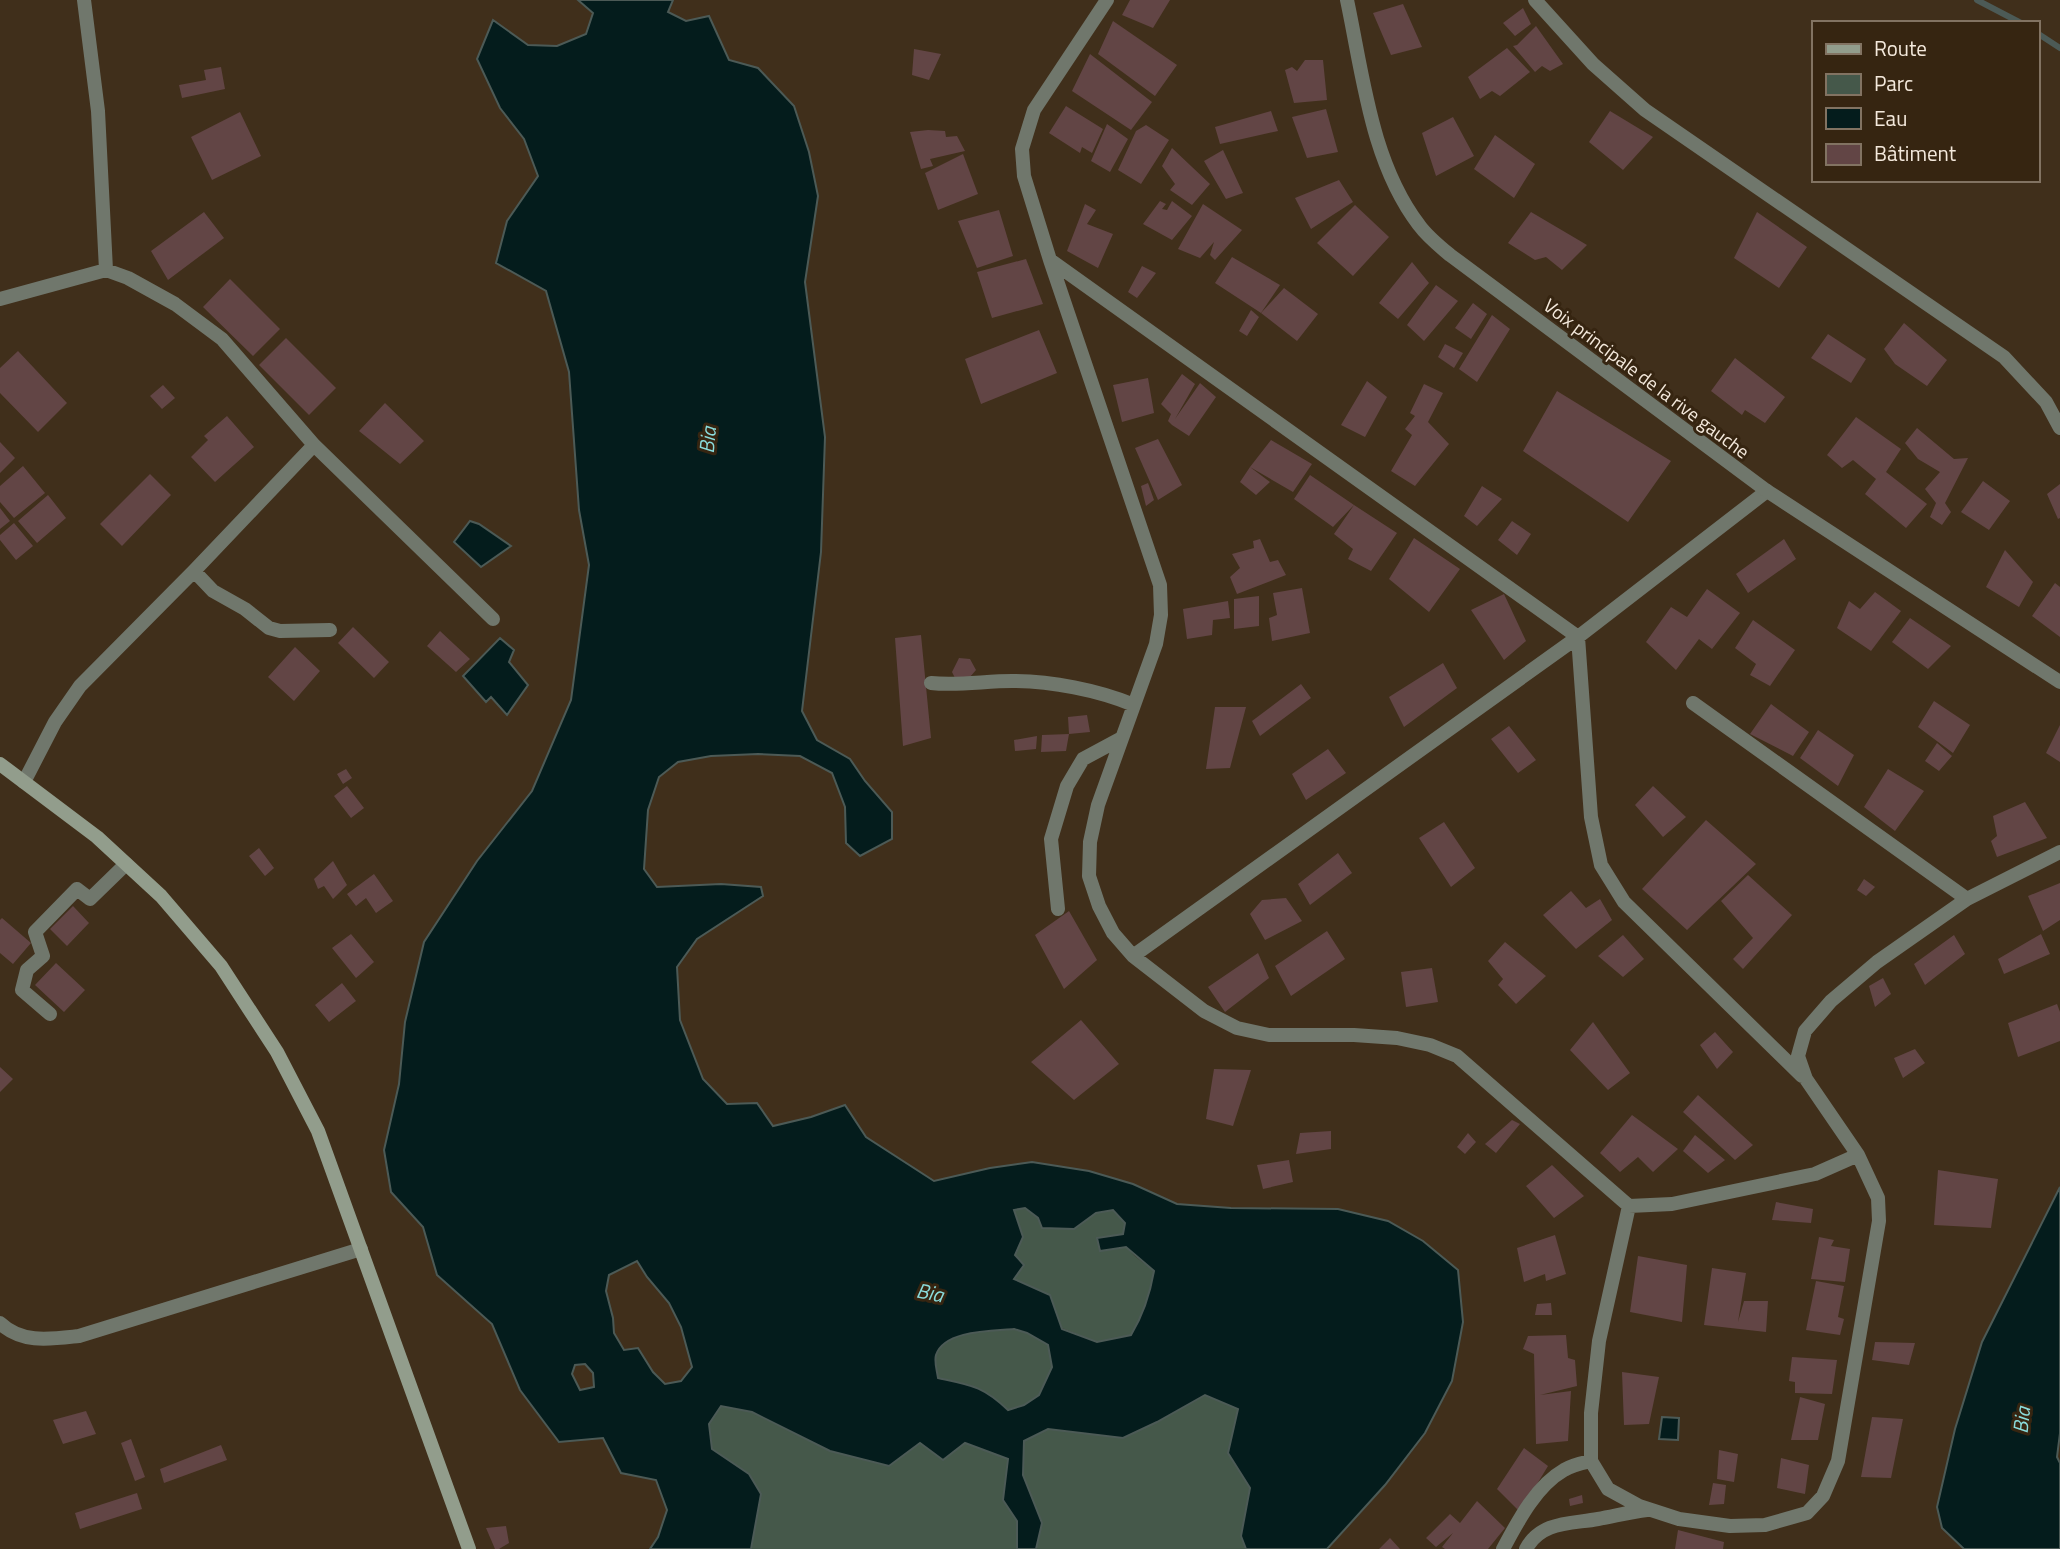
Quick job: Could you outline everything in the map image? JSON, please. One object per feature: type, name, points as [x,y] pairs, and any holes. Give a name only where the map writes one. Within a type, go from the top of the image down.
[{"type":"main road","points":[[0,764],[97,837],[162,896],[221,966],[277,1052],[318,1132],[469,1549]]},
{"type":"street","points":[[84,0],[98,111],[106,270]]},
{"type":"street","points":[[1107,0],[1034,110],[1022,149],[1024,176],[1049,260],[1160,585],[1161,615],[1156,644],[1098,805],[1090,842],[1089,876],[1098,906],[1113,933],[1133,956],[1204,1011],[1237,1028],[1269,1035],[1397,1038],[1430,1045],[1457,1056],[1629,1206],[1672,1204],[1815,1174],[1858,1155]]},
{"type":"street","name":"Voix principale de la rive gauche","points":[[1348,0],[1372,117],[1392,182],[1419,226],[1450,255],[1767,491],[2060,682]]},
{"type":"street","points":[[1535,0],[1593,64],[1645,110],[2004,358],[2046,401],[2060,428]]},
{"type":"street","points":[[1049,260],[1578,637]]},
{"type":"street","points":[[0,299],[106,270],[128,278],[175,304],[222,339],[314,445],[493,619]]},
{"type":"street","points":[[24,782],[55,722],[80,686],[314,445]]},
{"type":"street","points":[[1133,956],[1578,637],[1767,491]]},
{"type":"street","points":[[194,571],[213,591],[245,609],[270,628],[280,631],[330,630]]},
{"type":"street","points":[[1578,637],[1591,817],[1601,865],[1624,902],[1806,1079],[1858,1155],[1878,1198],[1879,1221],[1838,1461],[1823,1496],[1807,1513],[1765,1525],[1730,1526],[1679,1519],[1639,1507],[1608,1489],[1591,1461],[1591,1413],[1599,1341],[1629,1206]]},
{"type":"street","points":[[931,683],[1044,683],[1111,695],[1134,705]]},
{"type":"street","points":[[1693,703],[1966,899]]},
{"type":"street","points":[[1058,909],[1051,839],[1067,786],[1083,759],[1122,738]]},
{"type":"street","points":[[1806,1079],[1798,1056],[1805,1031],[1831,1001],[1877,962],[1966,899],[2060,852]]},
{"type":"street","points":[[50,1014],[22,990],[27,970],[43,956],[36,932],[77,889],[90,899],[126,864]]},
{"type":"street","points":[[0,1323],[10,1332],[42,1340],[79,1336],[361,1249]]},
{"type":"street","points":[[1503,1549],[1516,1525],[1545,1484],[1566,1469],[1591,1461]]},
{"type":"street","points":[[1526,1549],[1532,1537],[1563,1523],[1648,1509]]},
{"type":"green space","points":[[1024,1208],[1038,1218],[1043,1228],[1074,1229],[1096,1213],[1113,1210],[1125,1223],[1127,1246],[1154,1271],[1145,1304],[1131,1336],[1097,1342],[1062,1328],[1050,1295],[1014,1279],[1014,1255],[1023,1236],[1013,1210]]},
{"type":"green space","points":[[1014,1329],[1048,1345],[1052,1367],[1039,1395],[1024,1405],[1008,1410],[976,1387],[937,1378],[936,1356],[940,1347],[948,1341],[969,1334]]},
{"type":"green space","points":[[1205,1395],[1238,1409],[1228,1453],[1250,1488],[1241,1536],[1246,1549],[1036,1549],[1042,1523],[1023,1475],[1024,1441],[1048,1429],[1123,1438]]},
{"type":"green space","points":[[721,1406],[752,1412],[830,1451],[920,1443],[965,1443],[1008,1459],[1003,1500],[1017,1521],[1017,1549],[751,1549],[761,1494],[749,1474],[712,1449],[709,1424]]},
{"type":"water","name":"Bia","points":[[578,0],[673,0],[668,12],[686,21],[709,16],[729,60],[758,68],[794,106],[809,152],[818,196],[805,282],[825,437],[821,552],[802,711],[817,740],[850,759],[892,812],[892,839],[860,856],[846,843],[845,807],[832,773],[800,756],[711,756],[678,762],[659,777],[648,810],[644,869],[657,887],[721,884],[761,887],[763,896],[697,939],[677,967],[680,1020],[703,1079],[727,1104],[757,1103],[773,1126],[845,1105],[866,1137],[934,1181],[990,1168],[1032,1162],[1089,1171],[1133,1184],[1177,1204],[1231,1208],[1338,1209],[1388,1221],[1423,1241],[1458,1270],[1463,1322],[1452,1381],[1425,1433],[1385,1485],[1327,1549],[1246,1549],[1241,1536],[1250,1488],[1228,1453],[1238,1409],[1205,1395],[1123,1438],[1048,1429],[1024,1441],[1023,1475],[1042,1523],[1036,1549],[1017,1549],[1017,1521],[1003,1500],[1008,1459],[965,1443],[943,1460],[920,1443],[889,1466],[830,1451],[752,1412],[721,1406],[709,1424],[712,1449],[749,1474],[761,1494],[751,1549],[650,1549],[658,1537],[667,1510],[656,1480],[621,1473],[603,1438],[559,1442],[520,1390],[492,1324],[437,1275],[423,1227],[391,1192],[384,1150],[399,1084],[405,1022],[424,942],[477,861],[532,791],[571,700],[589,565],[579,510],[569,372],[546,291],[496,263],[507,221],[538,176],[524,139],[500,108],[477,59],[493,20],[528,45],[557,46],[586,34],[593,13]],"holes":[[[1025,1208],[1038,1218],[1042,1228],[1074,1229],[1096,1213],[1113,1210],[1125,1223],[1123,1234],[1097,1238],[1100,1251],[1126,1247],[1154,1271],[1146,1304],[1131,1335],[1097,1342],[1062,1329],[1050,1295],[1014,1279],[1024,1265],[1015,1255],[1023,1237],[1014,1210]],[[637,1261],[669,1303],[681,1327],[692,1367],[681,1381],[665,1384],[653,1372],[638,1348],[624,1350],[614,1333],[606,1291],[609,1275]],[[1014,1329],[1048,1345],[1052,1367],[1039,1395],[1024,1405],[1008,1410],[976,1388],[938,1378],[935,1363],[941,1347],[958,1336]],[[585,1364],[593,1373],[594,1387],[580,1390],[572,1374],[575,1365]]]},
{"type":"water","points":[[470,521],[479,524],[511,546],[481,567],[454,542]]},
{"type":"water","points":[[500,638],[514,650],[509,662],[528,685],[507,715],[491,697],[486,702],[463,676]]},
{"type":"water","name":"Bia","points":[[2060,1187],[2060,1433],[2057,1457],[2060,1463],[2060,1549],[1964,1549],[1942,1528],[1937,1507],[1955,1429],[1982,1342]]},
{"type":"water","points":[[1662,1417],[1679,1418],[1678,1440],[1659,1439]]},
{"type":"building","points":[[1130,0],[1170,0],[1153,28],[1122,15]]},
{"type":"building","points":[[1403,4],[1422,47],[1391,55],[1373,13]]},
{"type":"building","points":[[1523,8],[1531,24],[1515,36],[1503,23]]},
{"type":"building","points":[[1113,21],[1177,65],[1155,96],[1098,54]]},
{"type":"building","points":[[1536,26],[1563,64],[1550,71],[1542,66],[1535,72],[1513,46]]},
{"type":"building","points":[[1507,48],[1530,72],[1500,96],[1492,91],[1480,99],[1468,77]]},
{"type":"building","points":[[914,49],[941,54],[929,80],[912,75]]},
{"type":"building","points":[[1090,54],[1152,102],[1131,130],[1072,91]]},
{"type":"building","points":[[1305,60],[1323,60],[1327,100],[1294,103],[1285,70],[1292,67],[1297,71]]},
{"type":"building","points":[[221,67],[225,89],[182,98],[179,85],[206,80],[204,70]]},
{"type":"building","points":[[1066,106],[1103,129],[1092,153],[1082,147],[1080,153],[1049,133]]},
{"type":"building","points":[[1326,109],[1338,152],[1307,158],[1292,117]]},
{"type":"building","points":[[1271,111],[1278,131],[1220,144],[1215,127]]},
{"type":"building","points":[[1610,111],[1653,137],[1623,170],[1589,142]]},
{"type":"building","points":[[240,112],[261,156],[212,180],[191,137]]},
{"type":"building","points":[[1453,117],[1474,156],[1436,176],[1422,133]]},
{"type":"building","points":[[1107,124],[1128,139],[1110,172],[1091,161]]},
{"type":"building","points":[[1146,125],[1169,140],[1141,184],[1118,170],[1136,131]]},
{"type":"building","points":[[945,131],[946,137],[957,136],[965,151],[930,159],[933,166],[921,169],[910,132]]},
{"type":"building","points":[[1495,135],[1535,164],[1514,198],[1474,169]]},
{"type":"building","points":[[1172,148],[1210,184],[1192,205],[1170,190],[1175,184],[1162,166]]},
{"type":"building","points":[[1223,150],[1243,193],[1226,199],[1204,161]]},
{"type":"building","points":[[963,154],[978,194],[938,210],[925,173]]},
{"type":"building","points":[[1339,180],[1353,202],[1311,229],[1295,198]]},
{"type":"building","points":[[1160,201],[1166,204],[1162,209],[1167,210],[1172,201],[1192,216],[1172,240],[1143,224]]},
{"type":"building","points":[[1085,204],[1096,210],[1087,224],[1113,234],[1098,268],[1067,251]]},
{"type":"building","points":[[1203,204],[1242,230],[1215,260],[1210,255],[1214,242],[1200,258],[1178,249]]},
{"type":"building","points":[[1355,205],[1389,237],[1353,276],[1317,243]]},
{"type":"building","points":[[999,210],[1013,256],[977,268],[958,221]]},
{"type":"building","points":[[204,212],[224,238],[168,280],[151,251]]},
{"type":"building","points":[[1531,212],[1587,245],[1562,270],[1546,257],[1535,260],[1508,243]]},
{"type":"building","points":[[1757,212],[1807,247],[1779,288],[1734,258]]},
{"type":"building","points":[[1232,257],[1280,285],[1261,313],[1215,283]]},
{"type":"building","points":[[1026,259],[1043,304],[992,318],[977,272]]},
{"type":"building","points":[[1412,262],[1429,283],[1398,319],[1379,303]]},
{"type":"building","points":[[1142,266],[1156,273],[1137,298],[1128,292]]},
{"type":"building","points":[[230,279],[280,329],[253,356],[203,307]]},
{"type":"building","points":[[1436,285],[1458,301],[1424,341],[1407,325]]},
{"type":"building","points":[[1284,288],[1318,314],[1297,341],[1261,313]]},
{"type":"building","points":[[1473,303],[1487,314],[1471,339],[1455,328]]},
{"type":"building","points":[[1251,310],[1259,317],[1247,336],[1239,331]]},
{"type":"building","points":[[1492,315],[1510,329],[1477,382],[1459,369]]},
{"type":"building","points":[[1904,323],[1947,360],[1927,386],[1895,364],[1884,349]]},
{"type":"building","points":[[1039,330],[1057,373],[981,404],[965,359]]},
{"type":"building","points":[[1828,334],[1866,359],[1851,383],[1811,358]]},
{"type":"building","points":[[286,338],[336,388],[309,415],[259,365]]},
{"type":"building","points":[[1445,344],[1463,353],[1454,368],[1438,357]]},
{"type":"building","points":[[18,351],[67,403],[38,432],[0,393],[0,368]]},
{"type":"building","points":[[1735,358],[1785,397],[1765,423],[1745,410],[1742,415],[1711,391]]},
{"type":"building","points":[[1182,374],[1195,384],[1175,419],[1200,383],[1216,397],[1189,436],[1168,421],[1171,414],[1161,404]]},
{"type":"building","points":[[1148,378],[1154,413],[1122,422],[1113,385]]},
{"type":"building","points":[[1367,381],[1387,397],[1365,437],[1341,425]]},
{"type":"building","points":[[1424,384],[1443,393],[1428,422],[1449,444],[1415,486],[1391,471],[1412,435],[1405,429],[1415,416],[1410,413]]},
{"type":"building","points":[[163,385],[175,398],[162,409],[150,396]]},
{"type":"building","points":[[1557,391],[1671,461],[1628,522],[1523,451]]},
{"type":"building","points":[[385,403],[424,441],[400,464],[359,431]]},
{"type":"building","points":[[227,416],[254,447],[215,482],[191,457],[208,440],[204,436]]},
{"type":"building","points":[[1856,417],[1901,449],[1886,472],[1927,504],[1906,528],[1865,494],[1876,479],[1853,460],[1842,468],[1827,455]]},
{"type":"building","points":[[1917,428],[1954,459],[1968,458],[1945,503],[1951,512],[1942,525],[1930,517],[1936,503],[1925,489],[1940,472],[1918,459],[1905,443]]},
{"type":"building","points":[[1158,439],[1182,485],[1158,500],[1135,448]]},
{"type":"building","points":[[1271,440],[1312,464],[1293,492],[1250,467]]},
{"type":"building","points":[[0,442],[15,458],[0,473]]},
{"type":"building","points":[[23,466],[45,493],[14,518],[0,502],[0,486]]},
{"type":"building","points":[[1250,467],[1270,482],[1256,495],[1240,482]]},
{"type":"building","points":[[150,474],[171,495],[122,546],[100,524]]},
{"type":"building","points":[[1310,475],[1354,505],[1333,527],[1294,499]]},
{"type":"building","points":[[1983,481],[2010,501],[1989,530],[1961,512]]},
{"type":"building","points":[[1148,483],[1154,500],[1146,506],[1141,486]]},
{"type":"building","points":[[2060,484],[2060,518],[2058,519],[2047,494]]},
{"type":"building","points":[[1482,486],[1502,499],[1477,526],[1464,516]]},
{"type":"building","points":[[48,495],[66,518],[37,543],[18,521]]},
{"type":"building","points":[[1354,505],[1397,533],[1371,571],[1348,559],[1353,549],[1334,534]]},
{"type":"building","points":[[0,508],[10,521],[0,529]]},
{"type":"building","points":[[1512,521],[1531,534],[1517,555],[1498,540]]},
{"type":"building","points":[[14,523],[33,546],[16,560],[0,540],[0,535]]},
{"type":"building","points":[[1414,538],[1460,569],[1429,612],[1389,579]]},
{"type":"building","points":[[1260,539],[1270,562],[1278,560],[1286,575],[1237,594],[1230,577],[1240,568],[1232,554],[1254,548],[1253,541]]},
{"type":"building","points":[[1784,539],[1796,559],[1748,593],[1736,574]]},
{"type":"building","points":[[2005,550],[2033,582],[2019,607],[1986,587]]},
{"type":"building","points":[[2055,583],[2060,587],[2060,637],[2032,616]]},
{"type":"building","points":[[1302,588],[1310,633],[1272,641],[1269,618],[1277,615],[1273,593]]},
{"type":"building","points":[[1707,589],[1740,613],[1712,649],[1699,639],[1676,670],[1646,642],[1671,607],[1687,617]]},
{"type":"building","points":[[1875,592],[1901,611],[1871,651],[1837,628],[1849,601],[1860,609]]},
{"type":"building","points":[[1504,594],[1526,641],[1504,660],[1471,610]]},
{"type":"building","points":[[1259,596],[1259,626],[1234,629],[1234,599]]},
{"type":"building","points":[[1228,601],[1230,618],[1213,620],[1212,635],[1187,639],[1183,609]]},
{"type":"building","points":[[1910,618],[1951,646],[1928,669],[1892,642]]},
{"type":"building","points":[[1753,620],[1795,650],[1770,686],[1750,675],[1756,664],[1735,648]]},
{"type":"building","points":[[353,627],[389,662],[374,678],[338,643]]},
{"type":"building","points":[[440,631],[470,659],[456,672],[427,646]]},
{"type":"building","points":[[921,635],[931,738],[903,746],[895,638]]},
{"type":"building","points":[[295,647],[320,671],[294,701],[268,677]]},
{"type":"building","points":[[959,658],[970,659],[976,670],[970,677],[956,680],[952,672]]},
{"type":"building","points":[[1443,663],[1457,688],[1404,727],[1389,697]]},
{"type":"building","points":[[1301,684],[1311,698],[1260,736],[1252,721]]},
{"type":"building","points":[[1934,701],[1970,725],[1953,753],[1918,727]]},
{"type":"building","points":[[1771,704],[1809,732],[1793,756],[1750,734]]},
{"type":"building","points":[[1215,707],[1246,707],[1230,768],[1206,769]]},
{"type":"building","points":[[1087,715],[1090,732],[1069,734],[1068,717]]},
{"type":"building","points":[[2060,725],[2060,762],[2046,753]]},
{"type":"building","points":[[1509,726],[1536,760],[1518,773],[1491,739]]},
{"type":"building","points":[[1818,730],[1854,755],[1838,786],[1800,758]]},
{"type":"building","points":[[1069,734],[1066,751],[1041,752],[1042,735]]},
{"type":"building","points":[[1037,736],[1036,749],[1015,751],[1014,740]]},
{"type":"building","points":[[1937,743],[1952,756],[1939,771],[1925,761]]},
{"type":"building","points":[[1328,749],[1346,773],[1306,800],[1292,774]]},
{"type":"building","points":[[346,769],[352,778],[343,784],[337,774]]},
{"type":"building","points":[[1888,769],[1924,791],[1895,831],[1864,807]]},
{"type":"building","points":[[347,786],[364,808],[351,818],[334,796]]},
{"type":"building","points":[[1653,786],[1686,817],[1663,837],[1635,805]]},
{"type":"building","points":[[2025,802],[2047,838],[1997,857],[1991,841],[1997,836],[1993,816]]},
{"type":"building","points":[[1706,820],[1756,864],[1687,930],[1642,889]]},
{"type":"building","points":[[1444,822],[1475,868],[1451,887],[1419,838]]},
{"type":"building","points":[[259,848],[274,868],[265,876],[249,856]]},
{"type":"building","points":[[1338,853],[1352,873],[1310,905],[1298,884]]},
{"type":"building","points":[[333,861],[347,885],[333,899],[324,886],[318,889],[314,879]]},
{"type":"building","points":[[374,874],[393,901],[376,913],[366,898],[356,906],[347,894]]},
{"type":"building","points":[[1748,875],[1792,915],[1743,969],[1733,959],[1753,938],[1721,901]]},
{"type":"building","points":[[1864,879],[1875,887],[1866,896],[1857,890]]},
{"type":"building","points":[[2060,883],[2060,920],[2043,931],[2028,896]]},
{"type":"building","points":[[1571,891],[1586,908],[1600,899],[1612,920],[1576,949],[1543,915]]},
{"type":"building","points":[[1286,898],[1302,921],[1265,940],[1250,914],[1262,900]]},
{"type":"building","points":[[73,906],[89,923],[67,946],[50,929]]},
{"type":"building","points":[[1069,911],[1097,960],[1064,989],[1035,935]]},
{"type":"building","points":[[2,918],[31,943],[13,964],[0,953]]},
{"type":"building","points":[[1327,931],[1345,959],[1291,996],[1275,966]]},
{"type":"building","points":[[351,934],[374,962],[356,978],[332,948]]},
{"type":"building","points":[[2041,934],[2050,954],[2004,974],[1998,959]]},
{"type":"building","points":[[1623,935],[1644,959],[1623,977],[1598,956]]},
{"type":"building","points":[[1954,935],[1965,954],[1925,985],[1914,964]]},
{"type":"building","points":[[1505,942],[1546,976],[1516,1004],[1498,985],[1503,979],[1488,961]]},
{"type":"building","points":[[1258,953],[1269,978],[1225,1012],[1208,987]]},
{"type":"building","points":[[56,963],[85,990],[64,1012],[35,985]]},
{"type":"building","points":[[1432,968],[1438,1002],[1406,1007],[1401,972]]},
{"type":"building","points":[[1883,978],[1891,994],[1875,1007],[1869,986]]},
{"type":"building","points":[[342,983],[356,1001],[329,1022],[315,1005]]},
{"type":"building","points":[[2057,1004],[2060,1012],[2060,1041],[2018,1057],[2008,1023]]},
{"type":"building","points":[[1081,1020],[1119,1064],[1074,1100],[1031,1062]]},
{"type":"building","points":[[1593,1022],[1630,1073],[1608,1090],[1570,1050]]},
{"type":"building","points":[[1715,1032],[1733,1052],[1717,1069],[1700,1045]]},
{"type":"building","points":[[1915,1049],[1925,1063],[1903,1078],[1894,1058]]},
{"type":"building","points":[[0,1067],[13,1079],[0,1092]]},
{"type":"building","points":[[1214,1069],[1251,1070],[1233,1126],[1206,1119]]},
{"type":"building","points":[[1698,1095],[1753,1145],[1735,1160],[1683,1112]]},
{"type":"building","points":[[1632,1115],[1678,1149],[1653,1172],[1638,1157],[1620,1172],[1600,1153]]},
{"type":"building","points":[[1512,1120],[1520,1124],[1496,1153],[1485,1144]]},
{"type":"building","points":[[1331,1131],[1331,1149],[1296,1154],[1300,1133]]},
{"type":"building","points":[[1468,1133],[1476,1142],[1465,1154],[1457,1147]]},
{"type":"building","points":[[1695,1135],[1725,1160],[1708,1173],[1683,1151]]},
{"type":"building","points":[[1289,1160],[1293,1182],[1263,1189],[1257,1165]]},
{"type":"building","points":[[1552,1165],[1584,1196],[1554,1218],[1526,1186]]},
{"type":"building","points":[[1938,1170],[1998,1179],[1991,1228],[1934,1225]]},
{"type":"building","points":[[1776,1202],[1813,1209],[1811,1223],[1772,1220]]},
{"type":"building","points":[[1555,1235],[1566,1274],[1546,1281],[1545,1274],[1524,1282],[1517,1248]]},
{"type":"building","points":[[1819,1237],[1834,1240],[1831,1246],[1850,1249],[1845,1282],[1811,1279]]},
{"type":"building","points":[[1638,1256],[1687,1265],[1682,1322],[1630,1312]]},
{"type":"building","points":[[1712,1268],[1746,1273],[1738,1322],[1744,1301],[1768,1301],[1766,1332],[1704,1325]]},
{"type":"building","points":[[1816,1281],[1844,1286],[1838,1317],[1844,1319],[1840,1335],[1806,1330]]},
{"type":"building","points":[[1551,1303],[1552,1315],[1535,1315],[1537,1304]]},
{"type":"building","points":[[1566,1335],[1568,1358],[1575,1360],[1577,1386],[1540,1395],[1571,1391],[1568,1441],[1536,1444],[1534,1354],[1523,1349],[1528,1336]]},
{"type":"building","points":[[1875,1342],[1915,1343],[1909,1365],[1872,1360]]},
{"type":"building","points":[[1792,1357],[1837,1360],[1832,1394],[1795,1393],[1795,1382],[1789,1381]]},
{"type":"building","points":[[1622,1372],[1659,1377],[1649,1424],[1624,1425]]},
{"type":"building","points":[[1800,1397],[1825,1404],[1818,1440],[1791,1440]]},
{"type":"building","points":[[86,1411],[96,1434],[63,1444],[53,1420]]},
{"type":"building","points":[[1872,1417],[1903,1419],[1891,1478],[1861,1477]]},
{"type":"building","points":[[131,1439],[145,1477],[135,1481],[121,1443]]},
{"type":"building","points":[[221,1445],[227,1460],[164,1483],[160,1469]]},
{"type":"building","points":[[1524,1448],[1548,1466],[1520,1512],[1497,1489]]},
{"type":"building","points":[[1719,1450],[1738,1454],[1734,1482],[1717,1479]]},
{"type":"building","points":[[1781,1458],[1809,1465],[1805,1494],[1777,1488]]},
{"type":"building","points":[[1713,1483],[1726,1485],[1724,1504],[1709,1505]]},
{"type":"building","points":[[137,1493],[142,1509],[80,1529],[75,1513]]},
{"type":"building","points":[[1582,1495],[1583,1503],[1570,1506],[1569,1499]]},
{"type":"building","points":[[1477,1501],[1505,1528],[1488,1549],[1445,1549],[1442,1547],[1453,1533],[1436,1547],[1426,1538],[1450,1514],[1460,1523]]},
{"type":"building","points":[[506,1526],[509,1543],[495,1549],[486,1528]]},
{"type":"building","points":[[1678,1530],[1724,1542],[1723,1549],[1675,1549]]},
{"type":"building","points":[[1390,1538],[1400,1549],[1379,1549]]},
{"type":"waterway","points":[[1977,0],[2017,21]]},
{"type":"waterway","points":[[2039,34],[2060,48]]}]
